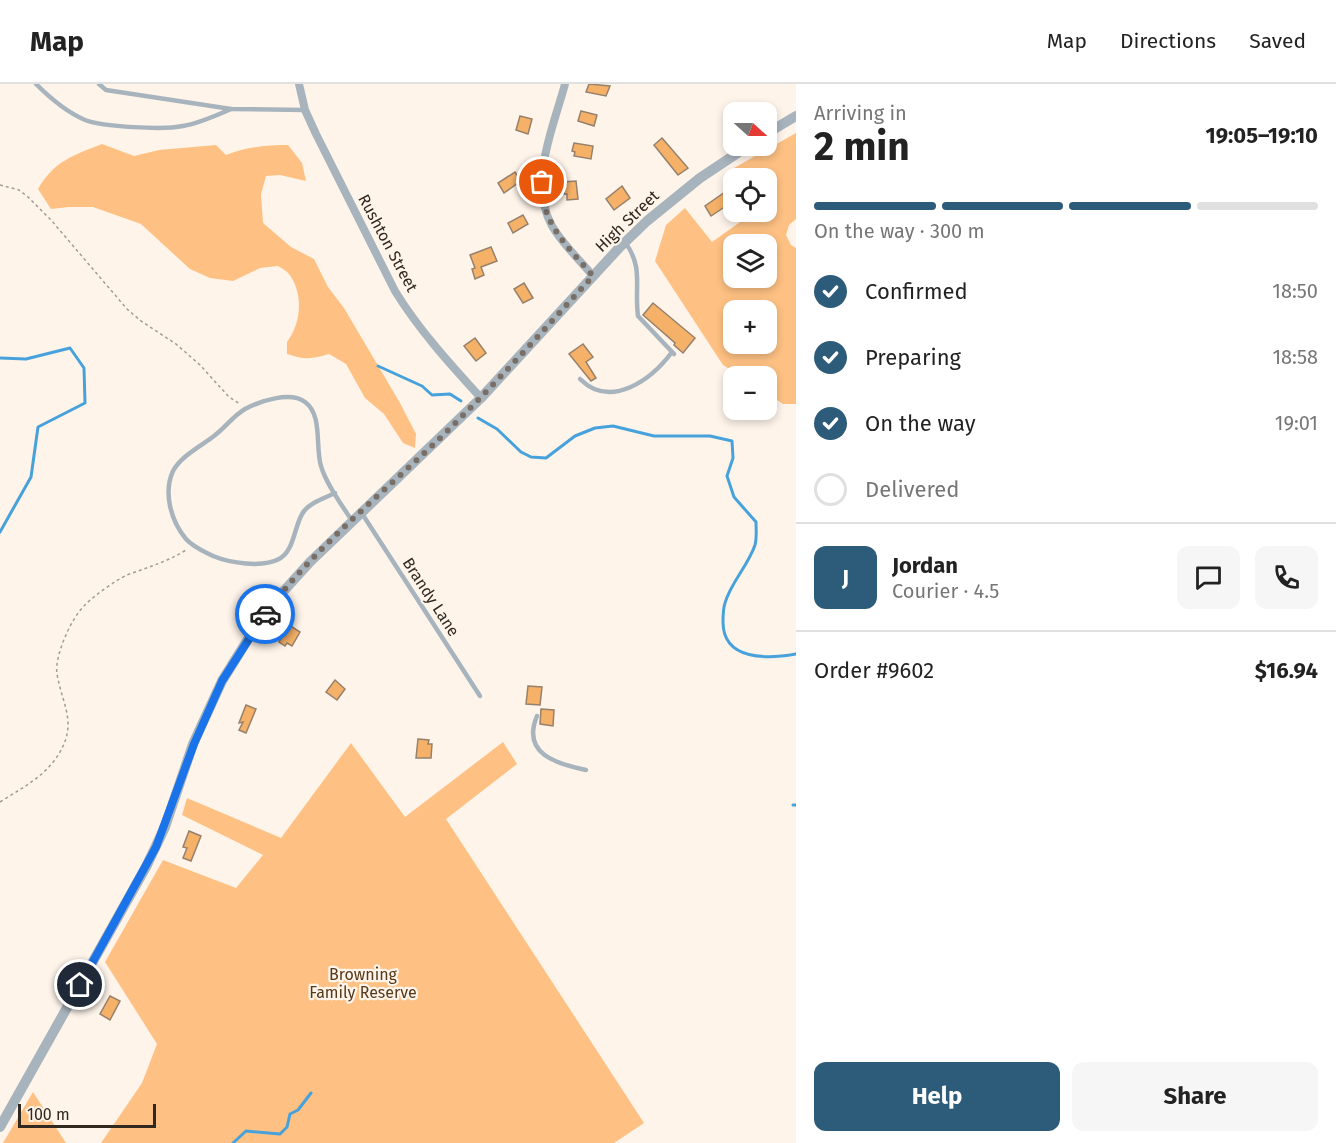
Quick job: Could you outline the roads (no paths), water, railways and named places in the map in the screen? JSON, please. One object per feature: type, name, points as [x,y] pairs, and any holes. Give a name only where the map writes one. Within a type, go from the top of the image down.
[{"type":"street","name":"Rushton Street","points":[[299,84],[305,110],[383,269],[406,309],[481,398]]},
{"type":"street","points":[[565,84],[544,164],[542,202],[546,214],[560,237],[593,276]]},
{"type":"street","points":[[777,127],[796,116]]},
{"type":"street","name":"High Street","points":[[0,1127],[152,857],[194,744],[222,681],[255,628],[310,562],[481,398],[626,242],[673,198],[734,156]]},
{"type":"lane","points":[[36,84],[59,105],[86,121],[119,127],[180,127],[231,109]]},
{"type":"lane","points":[[99,84],[106,90],[231,109],[305,110]]},
{"type":"lane","points":[[580,379],[587,386],[597,390],[623,389],[649,378],[673,353],[638,315],[638,268],[634,255],[626,242]]},
{"type":"lane","points":[[335,493],[304,510],[288,549],[280,558],[264,563],[222,559],[193,545],[186,539],[173,518],[168,495],[178,463],[217,434],[244,410],[280,397],[300,398],[308,403],[315,419],[321,467],[352,521]]},
{"type":"lane","name":"Brandy Lane","points":[[361,512],[480,696]]},
{"type":"lane","points":[[537,716],[532,730],[541,753],[562,765],[586,770]]},
{"type":"waterway","points":[[0,358],[26,359],[70,348],[84,368],[85,403],[38,427],[31,477],[0,532]]},
{"type":"waterway","points":[[378,366],[422,386],[432,395],[450,394],[461,401]]},
{"type":"waterway","points":[[478,418],[497,429],[521,452],[531,457],[546,458],[575,436],[595,428],[613,426],[654,436],[710,436],[732,441],[733,458],[727,476],[734,497],[756,522],[756,536],[752,553],[731,588],[725,603],[723,610],[725,635],[730,644],[739,651],[749,654],[773,657],[796,654]]},
{"type":"waterway","points":[[233,1143],[246,1131],[280,1134],[287,1127],[290,1114],[298,1110],[311,1093]]},
{"type":"park label","name":"Browning Family Reserve","points":[[363,983]]}]
